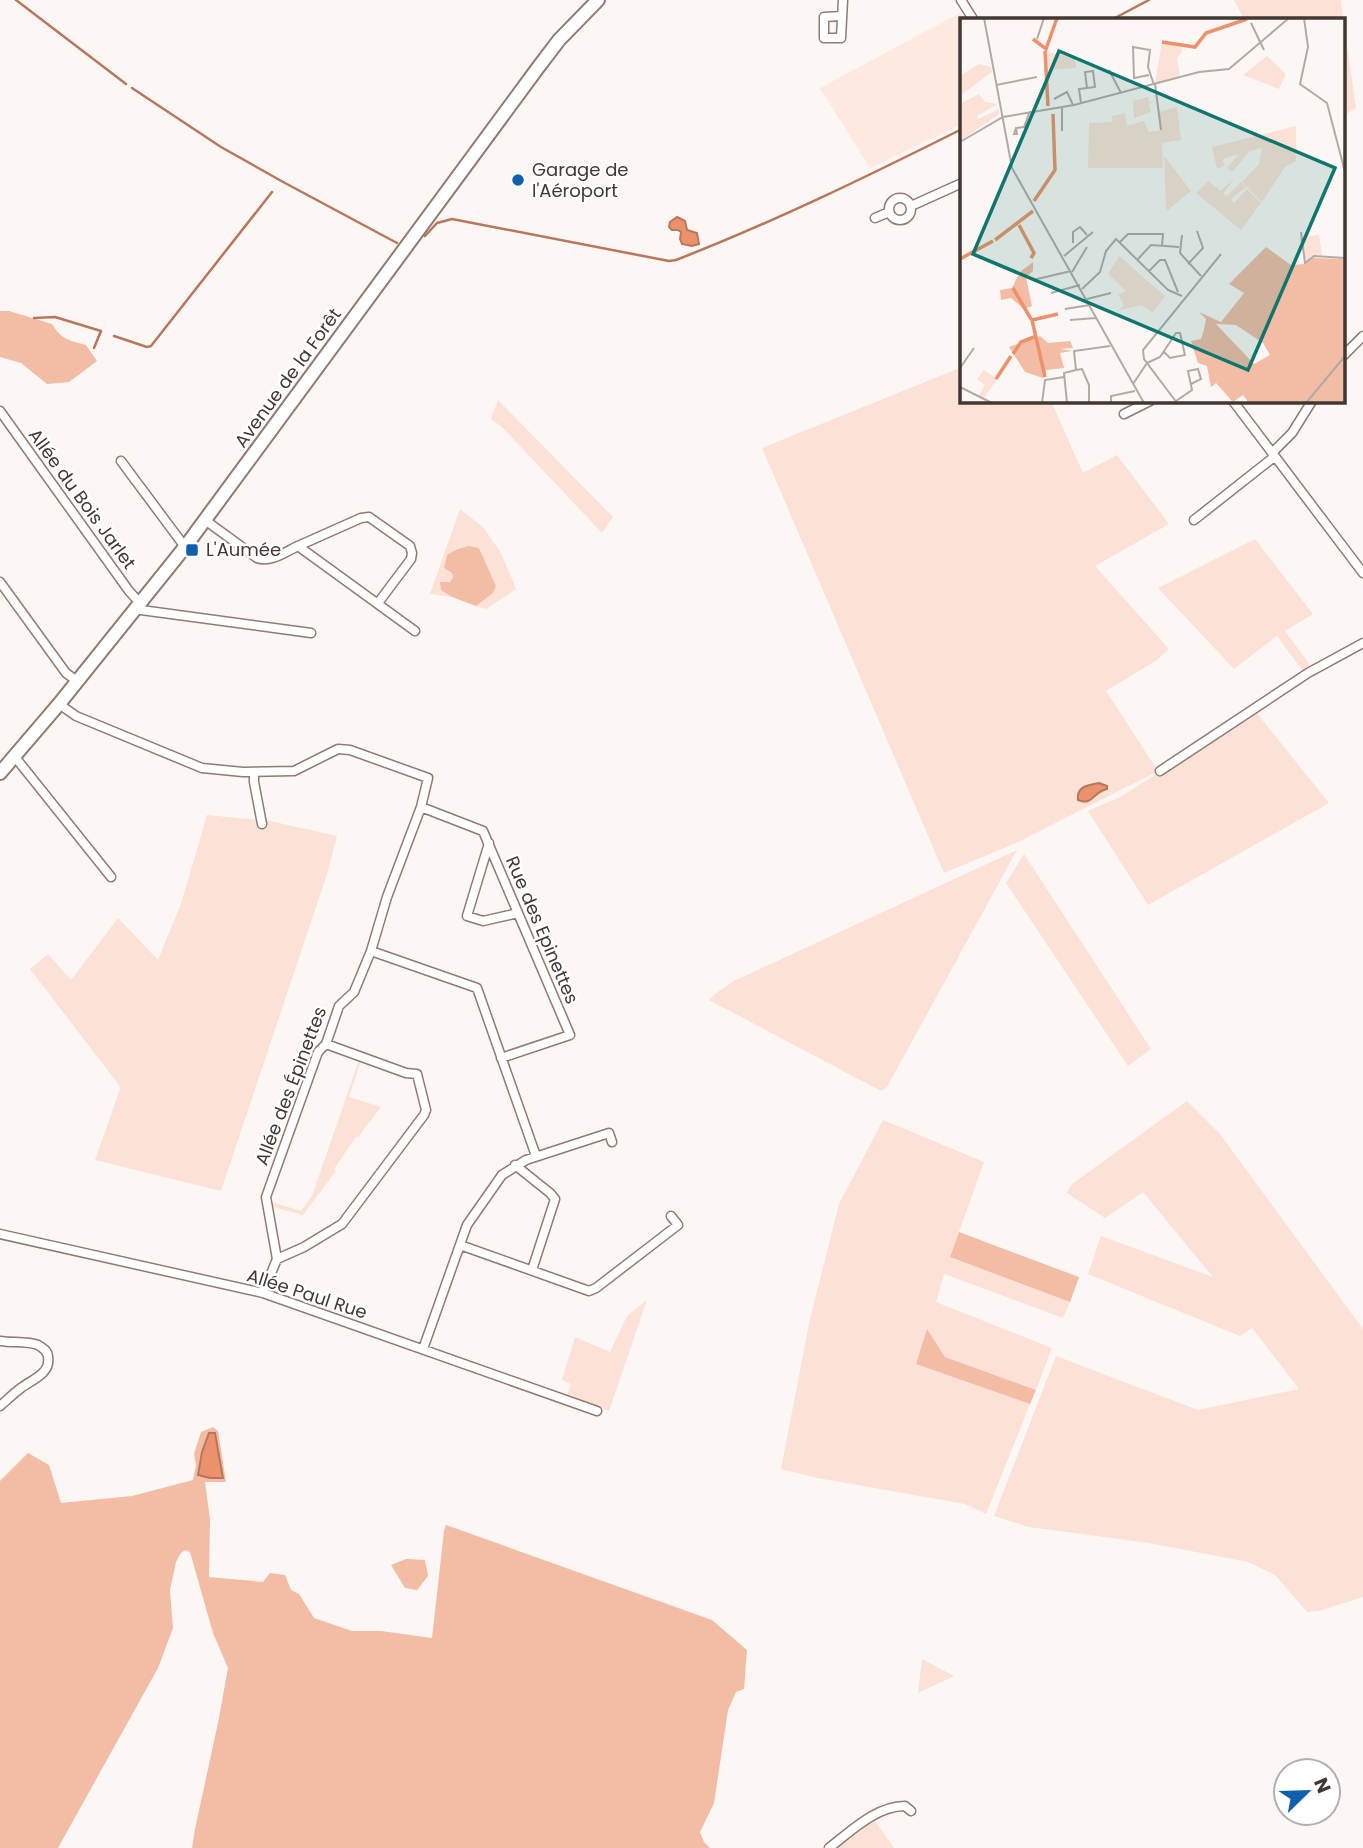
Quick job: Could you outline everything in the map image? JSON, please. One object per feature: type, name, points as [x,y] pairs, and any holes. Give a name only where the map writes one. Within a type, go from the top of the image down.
[{"type":"main road","name":"Avenue de la Forêt","points":[[0,773],[60,704],[185,547],[528,80],[559,40],[598,0]]},
{"type":"street","points":[[842,16],[843,0]]},
{"type":"street","points":[[961,0],[972,18]]},
{"type":"street","points":[[911,206],[960,184]]},
{"type":"street","points":[[895,199],[904,199],[911,206],[910,215],[902,220],[894,219],[889,212],[889,206],[895,199]]},
{"type":"street","points":[[875,218],[889,212]]},
{"type":"street","points":[[1346,353],[1363,336]]},
{"type":"street","points":[[1124,414],[1148,402]]},
{"type":"street","points":[[1234,402],[1363,573]]},
{"type":"street","points":[[1194,520],[1273,455],[1292,433],[1311,402]]},
{"type":"street","name":"Allée du Bois Jarlet","points":[[0,411],[139,605]]},
{"type":"street","points":[[121,461],[185,547]]},
{"type":"street","points":[[205,520],[262,560],[270,559],[360,518],[369,517],[410,546],[412,553],[411,559],[378,603]]},
{"type":"street","points":[[298,546],[415,631]]},
{"type":"street","points":[[0,582],[66,673],[77,681]]},
{"type":"street","points":[[139,605],[141,610],[311,633]]},
{"type":"street","points":[[1160,771],[1308,673],[1363,643]]},
{"type":"street","points":[[60,704],[76,716],[202,768],[254,772],[262,824]]},
{"type":"street","name":"Allée des Épinettes","points":[[254,772],[294,771],[338,749],[350,750],[428,778],[421,807],[387,897],[371,951],[354,992],[339,1006],[326,1044],[318,1052],[266,1197],[277,1259]]},
{"type":"street","points":[[15,757],[111,877]]},
{"type":"street","name":"Rue des Epinettes","points":[[421,807],[483,831],[570,1035],[501,1058]]},
{"type":"street","points":[[489,843],[467,916],[483,920],[517,913]]},
{"type":"street","points":[[371,951],[477,988],[536,1156]]},
{"type":"street","points":[[263,1293],[277,1259],[304,1247],[342,1224],[426,1110],[416,1074],[406,1073],[326,1044]]},
{"type":"street","points":[[423,1349],[467,1225],[502,1175],[515,1165],[536,1156],[609,1133],[612,1142]]},
{"type":"street","points":[[515,1165],[555,1199],[532,1270]]},
{"type":"street","points":[[460,1245],[589,1291],[678,1225],[671,1216]]},
{"type":"street","name":"Allée Paul Rue","points":[[0,1234],[263,1293],[597,1411]]},
{"type":"street","points":[[0,1341],[41,1346],[49,1359],[43,1373],[0,1406]]},
{"type":"street","points":[[829,1848],[867,1819],[884,1810],[905,1806],[911,1811]]},
{"type":"shaded area","points":[[1234,0],[1341,0],[1343,18],[1243,18]]},
{"type":"shaded area","points":[[960,13],[963,18],[960,18],[960,125],[870,168],[820,88]]},
{"type":"shaded area","points":[[1346,37],[1356,108],[1346,114]]},
{"type":"shaded area","points":[[677,217],[685,221],[687,230],[697,233],[699,244],[682,244],[681,232],[669,227],[670,222]]},
{"type":"shaded area","points":[[0,311],[9,311],[52,324],[66,339],[86,345],[97,361],[69,382],[47,384],[21,363],[0,357]]},
{"type":"shaded area","points":[[960,368],[960,402],[1051,402],[1083,473],[1117,455],[1169,524],[1095,566],[1169,649],[1157,660],[1106,691],[1158,771],[1016,843],[944,873],[762,448]]},
{"type":"shaded area","points":[[498,400],[613,517],[602,533],[502,427],[491,419]]},
{"type":"shaded area","points":[[460,509],[483,527],[501,553],[516,589],[486,609],[476,606],[493,593],[496,586],[479,548],[448,571],[453,577],[450,582],[440,582],[441,590],[452,597],[430,594]]},
{"type":"shaded area","points":[[1255,539],[1313,614],[1285,631],[1310,665],[1302,670],[1277,636],[1234,669],[1158,588]]},
{"type":"shaded area","points":[[469,546],[479,548],[496,586],[493,593],[476,606],[441,590],[440,582],[450,582],[453,577],[452,573],[444,568],[447,555]]},
{"type":"shaded area","points":[[1256,712],[1329,803],[1148,905],[1088,811],[1120,797]]},
{"type":"shaded area","points":[[1099,783],[1107,786],[1107,789],[1090,800],[1078,800],[1081,789]]},
{"type":"shaded area","points":[[207,815],[270,821],[337,836],[327,874],[221,1191],[95,1160],[120,1089],[119,1085],[30,969],[48,954],[71,980],[118,918],[158,960],[181,904]]},
{"type":"shaded area","points":[[1017,850],[887,1087],[881,1091],[709,1000],[734,981]]},
{"type":"shaded area","points":[[1024,854],[1151,1049],[1128,1066],[1006,883]]},
{"type":"shaded area","points":[[359,1060],[361,1061],[349,1097],[381,1107],[356,1137],[334,1169],[336,1171],[303,1215],[273,1207],[272,1202],[301,1211],[312,1196]]},
{"type":"shaded area","points":[[1187,1101],[1220,1134],[1363,1329],[1363,1597],[1319,1611],[1307,1612],[1275,1575],[1248,1562],[1149,1543],[1029,1527],[994,1516],[1056,1356],[1198,1410],[1299,1389],[1252,1328],[1240,1336],[1088,1274],[1101,1236],[1213,1277],[1143,1192],[1105,1218],[1067,1193],[1072,1184]]},
{"type":"shaded area","points":[[883,1120],[984,1162],[950,1257],[1070,1302],[1063,1318],[944,1274],[936,1302],[1052,1348],[1036,1390],[945,1357],[927,1330],[917,1364],[1030,1404],[986,1514],[965,1504],[781,1469],[810,1319],[839,1204]]},
{"type":"shaded area","points":[[959,1232],[1079,1277],[1070,1302],[950,1257]]},
{"type":"shaded area","points":[[647,1300],[609,1411],[567,1396],[571,1384],[562,1380],[575,1337],[610,1352],[627,1316]]},
{"type":"shaded area","points":[[927,1329],[945,1357],[1036,1390],[1030,1404],[916,1364]]},
{"type":"shaded area","points":[[213,1427],[218,1431],[226,1482],[205,1482],[210,1519],[209,1577],[263,1582],[270,1573],[285,1575],[291,1590],[299,1594],[314,1618],[352,1631],[381,1631],[432,1638],[446,1525],[712,1620],[747,1650],[744,1689],[736,1692],[728,1710],[714,1803],[700,1832],[710,1848],[192,1848],[228,1668],[213,1633],[190,1552],[185,1550],[176,1562],[170,1590],[173,1628],[158,1668],[58,1848],[0,1848],[0,1481],[28,1453],[49,1465],[61,1503],[132,1496],[193,1480],[196,1465],[194,1454],[201,1432]]},
{"type":"shaded area","points":[[209,1433],[215,1433],[223,1478],[198,1475]]},
{"type":"shaded area","points":[[406,1559],[425,1560],[428,1576],[417,1590],[405,1588],[391,1565]]},
{"type":"shaded area","points":[[922,1659],[954,1676],[918,1693]]},
{"type":"shaded area","points":[[874,1819],[894,1848],[837,1848]]},
{"type":"waterway","points":[[16,0],[126,84]]},
{"type":"waterway","points":[[1115,18],[1149,0]]},
{"type":"waterway","points":[[132,88],[221,147],[397,243]]},
{"type":"waterway","points":[[425,236],[437,223],[452,219],[669,261],[676,260],[785,214],[960,130]]},
{"type":"waterway","points":[[114,336],[151,346],[272,192]]},
{"type":"waterway","points":[[34,318],[55,317],[101,331],[94,348]]},
{"type":"place","name":"Garage de l'Aéroport","points":[[518,180]]},
{"type":"place","name":"L'Aumée","points":[[192,550]]}]
